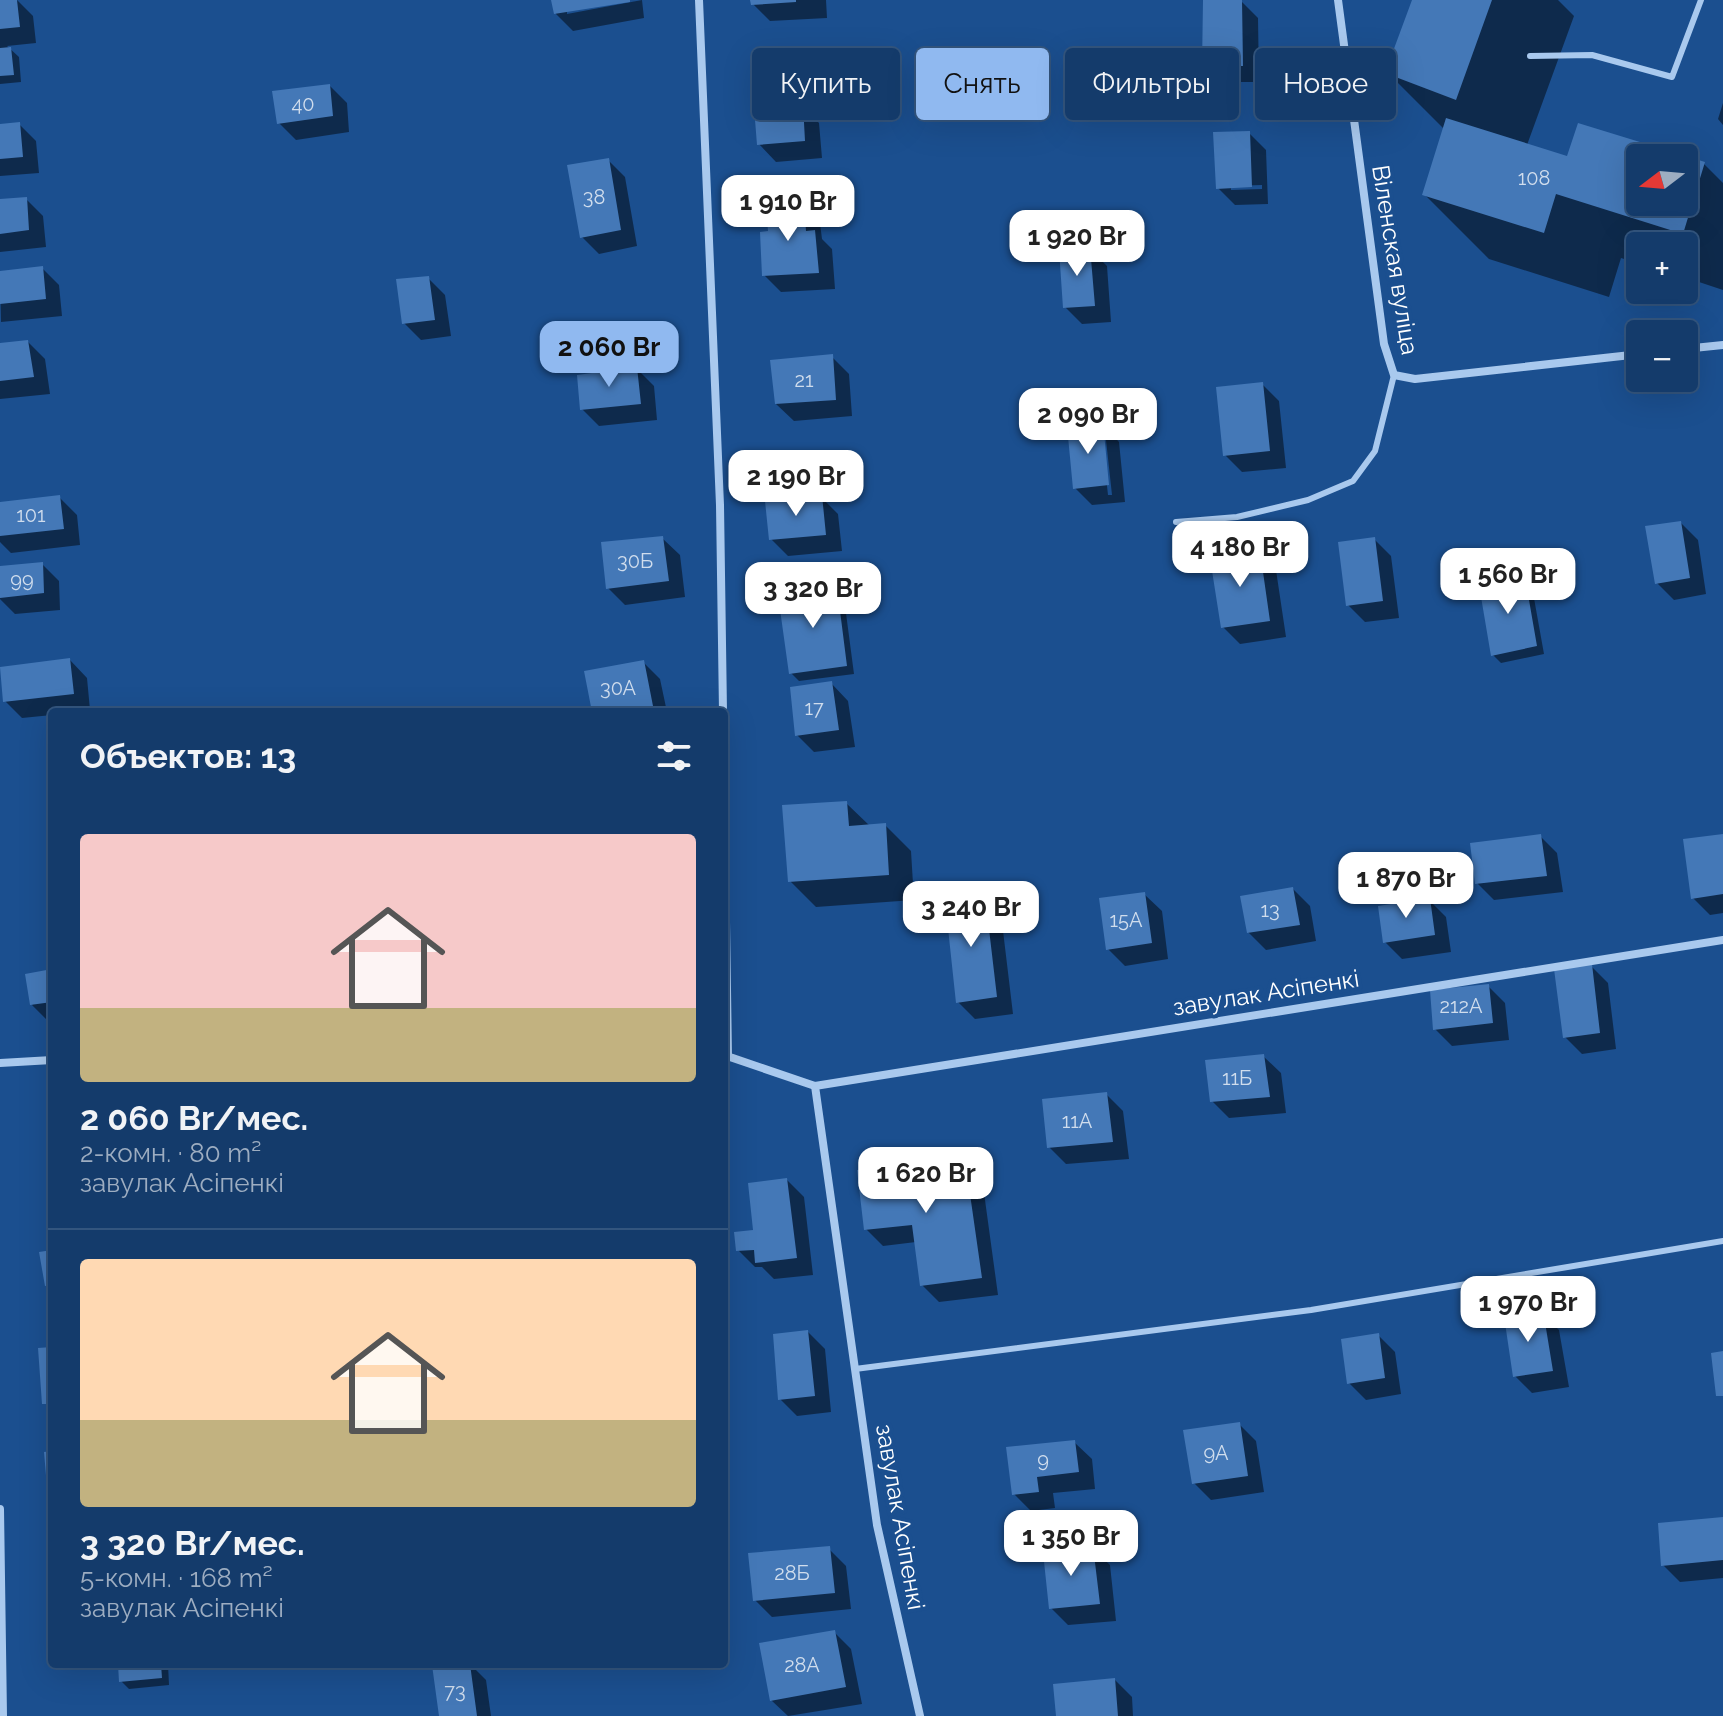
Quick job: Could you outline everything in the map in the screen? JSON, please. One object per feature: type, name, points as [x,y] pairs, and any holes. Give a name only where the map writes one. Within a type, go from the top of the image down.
[{"type":"street","points":[[699,0],[720,505],[723,708]]},
{"type":"street","name":"Віленская вуліца","points":[[1338,0],[1384,344],[1394,375],[1415,379],[1626,356]]},
{"type":"street","points":[[1698,348],[1723,345]]},
{"type":"street","name":"завулак Асіпенкі","points":[[728,1056],[815,1086],[1723,940]]},
{"type":"street","points":[[0,1063],[48,1060]]},
{"type":"street","name":"завулак Асіпенкі","points":[[815,1086],[877,1525],[920,1716]]},
{"type":"street","points":[[0,1509],[3,1716]]},
{"type":"lane","points":[[1530,56],[1592,55],[1672,77],[1701,0]]},
{"type":"lane","points":[[1176,522],[1237,517],[1308,500],[1353,481],[1375,451],[1394,375]]},
{"type":"lane","points":[[855,1369],[1311,1310],[1723,1241]]},
{"type":"building","points":[[0,0],[17,0],[20,27],[0,29]]},
{"type":"building","points":[[551,0],[630,0],[630,2],[554,14]]},
{"type":"building","points":[[750,0],[796,0],[796,2],[751,5]]},
{"type":"building","points":[[1203,0],[1242,0],[1243,66],[1239,66],[1239,48],[1202,48]]},
{"type":"building","points":[[1412,0],[1492,0],[1456,100],[1396,77],[1394,48]]},
{"type":"building","points":[[11,47],[14,75],[0,76],[0,48]]},
{"type":"building","points":[[330,84],[333,116],[277,124],[272,91]]},
{"type":"building","points":[[1446,118],[1567,156],[1578,123],[1646,144],[1626,144],[1626,216],[1688,216],[1684,232],[1677,232],[1556,194],[1544,233],[1422,195]]},
{"type":"building","points":[[755,120],[804,120],[805,141],[757,145]]},
{"type":"building","points":[[20,122],[23,157],[0,159],[0,124]]},
{"type":"building","points":[[1250,131],[1252,187],[1216,189],[1213,132]]},
{"type":"building","points":[[609,158],[621,230],[580,238],[567,165]]},
{"type":"building","points":[[1698,160],[1705,162],[1698,185]]},
{"type":"building","points":[[27,197],[29,230],[0,234],[0,199]]},
{"type":"building","points":[[804,204],[806,231],[815,230],[819,273],[762,276],[760,232],[768,231],[766,207]]},
{"type":"building","points":[[1090,247],[1095,306],[1063,308],[1059,249]]},
{"type":"building","points":[[43,266],[46,299],[0,304],[0,271]]},
{"type":"building","points":[[429,276],[435,320],[402,324],[396,279]]},
{"type":"building","points":[[28,340],[34,377],[0,381],[0,343]]},
{"type":"building","points":[[833,354],[836,400],[775,404],[770,360]]},
{"type":"building","points":[[637,367],[641,404],[580,410],[577,375]]},
{"type":"building","points":[[1263,382],[1270,451],[1223,456],[1216,387]]},
{"type":"building","points":[[1103,422],[1109,485],[1073,489],[1067,426]]},
{"type":"building","points":[[60,495],[64,529],[0,536],[0,502]]},
{"type":"building","points":[[822,495],[826,535],[769,540],[765,501]]},
{"type":"building","points":[[1681,521],[1690,578],[1655,584],[1645,526]]},
{"type":"building","points":[[663,536],[669,581],[606,589],[601,542]]},
{"type":"building","points":[[1375,537],[1383,601],[1346,606],[1338,542]]},
{"type":"building","points":[[1260,551],[1270,621],[1221,628],[1210,558]]},
{"type":"building","points":[[43,562],[44,593],[0,598],[0,566]]},
{"type":"building","points":[[1525,577],[1537,646],[1491,656],[1479,585]]},
{"type":"building","points":[[837,587],[847,666],[789,674],[778,595]]},
{"type":"building","points":[[70,658],[74,694],[3,702],[0,667]]},
{"type":"building","points":[[644,660],[653,706],[591,708],[584,671]]},
{"type":"building","points":[[832,681],[839,730],[795,736],[790,687]]},
{"type":"building","points":[[847,801],[849,826],[886,823],[889,875],[788,882],[782,805]]},
{"type":"building","points":[[1541,834],[1547,876],[1475,884],[1470,843]]},
{"type":"building","points":[[1723,834],[1723,894],[1691,899],[1683,839]]},
{"type":"building","points":[[1293,887],[1300,925],[1247,933],[1240,896]]},
{"type":"building","points":[[1145,892],[1152,943],[1106,950],[1099,898]]},
{"type":"building","points":[[985,895],[997,997],[956,1003],[945,900]]},
{"type":"building","points":[[1430,898],[1435,935],[1383,943],[1378,906]]},
{"type":"building","points":[[1592,964],[1600,1033],[1563,1038],[1554,969]]},
{"type":"building","points":[[48,970],[48,1003],[30,1005],[25,974]]},
{"type":"building","points":[[1489,984],[1493,1023],[1433,1030],[1430,990]]},
{"type":"building","points":[[1264,1054],[1270,1097],[1210,1102],[1205,1060]]},
{"type":"building","points":[[1107,1092],[1113,1142],[1047,1148],[1042,1099]]},
{"type":"building","points":[[965,1159],[982,1278],[920,1286],[912,1225],[864,1230],[857,1170]]},
{"type":"building","points":[[787,1178],[797,1258],[755,1263],[754,1250],[736,1251],[734,1232],[753,1230],[748,1183]]},
{"type":"building","points":[[48,1251],[48,1286],[45,1286],[39,1252]]},
{"type":"building","points":[[1543,1310],[1553,1371],[1513,1377],[1504,1316]]},
{"type":"building","points":[[808,1330],[815,1396],[778,1400],[773,1334]]},
{"type":"building","points":[[1379,1333],[1385,1378],[1347,1384],[1341,1339]]},
{"type":"building","points":[[48,1347],[48,1404],[42,1404],[38,1348]]},
{"type":"building","points":[[1723,1351],[1723,1396],[1716,1396],[1711,1353]]},
{"type":"building","points":[[1240,1422],[1248,1476],[1192,1484],[1183,1430]]},
{"type":"building","points":[[1075,1440],[1079,1472],[1037,1477],[1039,1492],[1012,1495],[1006,1447]]},
{"type":"building","points":[[44,1452],[48,1452],[48,1487],[47,1487]]},
{"type":"building","points":[[1723,1517],[1723,1560],[1661,1566],[1658,1523]]},
{"type":"building","points":[[830,1546],[835,1593],[753,1601],[748,1553]]},
{"type":"building","points":[[1093,1546],[1100,1604],[1049,1609],[1043,1552]]},
{"type":"building","points":[[835,1630],[846,1687],[770,1701],[759,1643]]},
{"type":"building","points":[[118,1668],[161,1668],[162,1678],[119,1682]]},
{"type":"building","points":[[432,1668],[471,1668],[477,1716],[439,1716]]},
{"type":"building","points":[[1115,1678],[1118,1716],[1056,1716],[1053,1684]]}]
